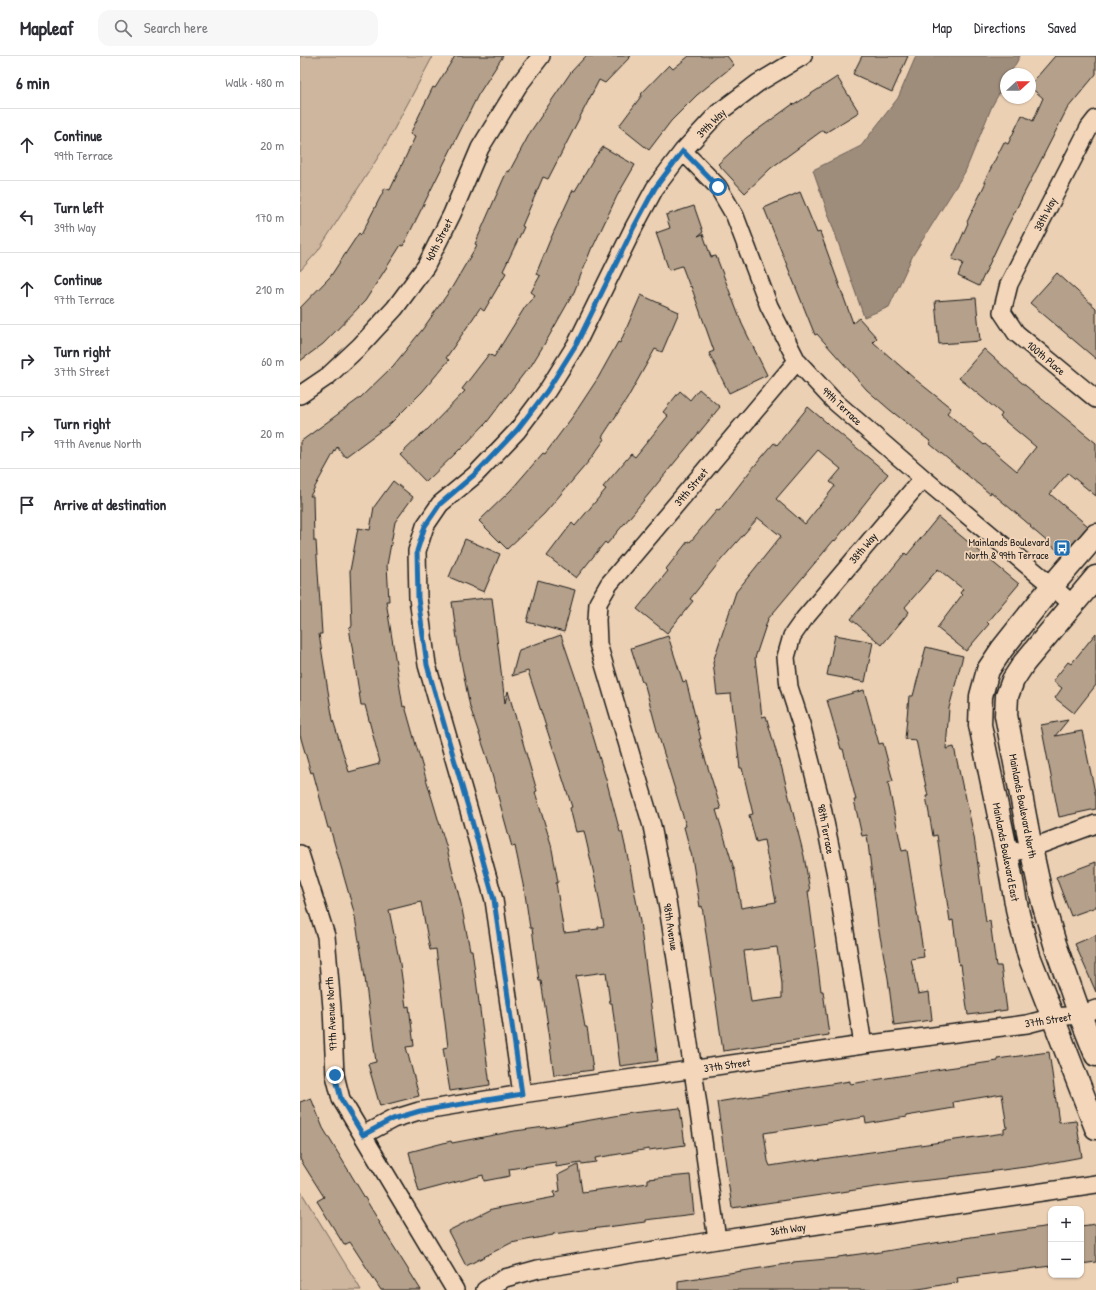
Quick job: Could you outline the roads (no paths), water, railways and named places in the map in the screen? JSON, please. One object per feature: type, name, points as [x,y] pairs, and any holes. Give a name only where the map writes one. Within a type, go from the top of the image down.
[{"type":"street","name":"40th Street","points":[[300,395],[328,376],[360,346],[394,308],[426,266],[452,214],[480,148],[518,86],[541,56]]},
{"type":"street","name":"39th Way","points":[[522,1094],[494,900],[427,665],[418,598],[417,551],[425,526],[440,504],[475,474],[517,430],[547,391],[577,343],[634,227],[655,188],[683,151],[718,113],[758,83],[803,56]]},
{"type":"street","name":"38th Way","points":[[1002,312],[1009,284],[1089,128],[1096,119]]},
{"type":"street","name":"99th Terrace","points":[[683,151],[718,187],[735,216],[769,306],[798,361],[833,400],[1073,605]]},
{"type":"street","name":"100th Place","points":[[1002,312],[1016,333],[1096,399]]},
{"type":"street","name":"39th Street","points":[[596,620],[598,603],[609,584],[798,361]]},
{"type":"street","name":"38th Way","points":[[804,619],[923,478]]},
{"type":"street","points":[[1052,586],[1096,536]]},
{"type":"street","name":"Mainlands Boulevard North","points":[[1096,578],[1024,663],[1013,680],[1007,696],[1006,715],[1043,903],[1055,944],[1088,1012],[1096,1055]]},
{"type":"street","name":"Mainlands Boulevard East","points":[[1052,586],[1002,649],[988,670],[981,696],[980,725],[1018,914],[1029,956],[1096,1128]]},
{"type":"street","name":"98th Terrace","points":[[804,619],[792,636],[786,657],[789,687],[820,798],[836,875],[863,1045]]},
{"type":"street","name":"98th Avenue","points":[[596,620],[598,644],[652,826],[668,907],[717,1240]]},
{"type":"street","points":[[1007,854],[1031,848],[1096,824]]},
{"type":"street","name":"97th Avenue North","points":[[300,854],[326,936],[332,1008],[335,1075],[341,1099],[455,1290]]},
{"type":"street","name":"37th Street","points":[[363,1135],[393,1119],[420,1111],[522,1094],[863,1045],[1027,1024],[1054,1017],[1088,1012]]},
{"type":"street","name":"36th Way","points":[[485,1290],[505,1278],[538,1269],[717,1240],[1096,1184]]},
{"type":"place","name":"Mainlands Boulevard North & 99th Terrace","points":[[1062,548]]}]
